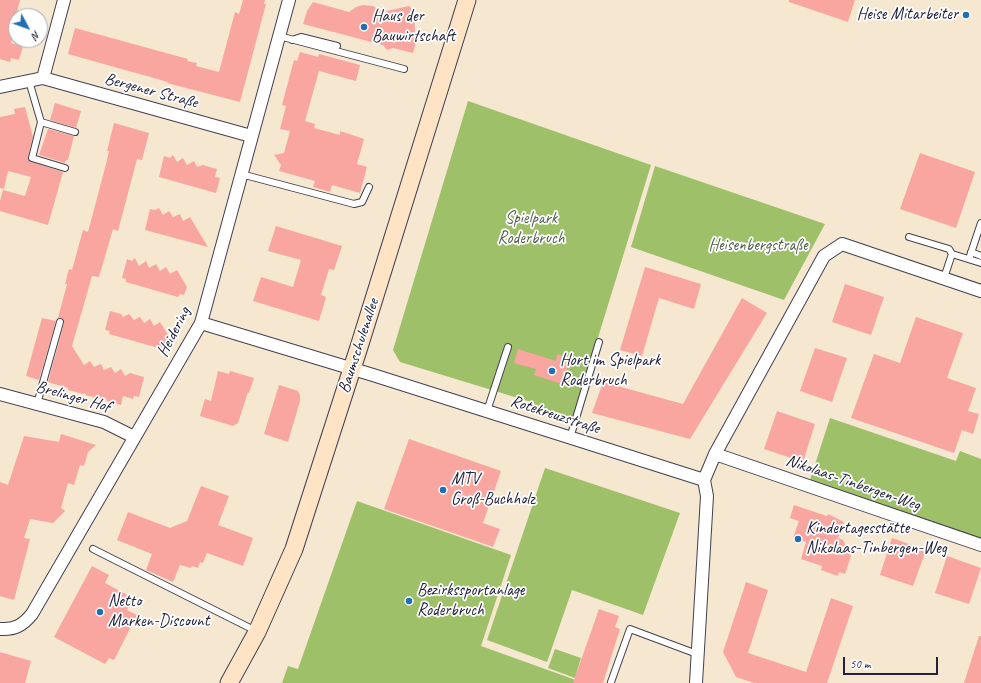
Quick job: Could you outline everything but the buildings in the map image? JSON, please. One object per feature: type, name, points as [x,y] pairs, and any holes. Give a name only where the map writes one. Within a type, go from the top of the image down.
[{"type":"main road","name":"Baumschulenallee","points":[[229,683],[257,632],[294,549],[352,369],[467,0]]},
{"type":"street","points":[[43,78],[64,0]]},
{"type":"street","name":"Heidering","points":[[0,629],[17,628],[32,614],[201,323],[289,0]]},
{"type":"street","name":"Bergener Straße","points":[[0,87],[43,78],[251,136]]},
{"type":"street","points":[[696,683],[707,496],[704,480],[715,454],[824,256],[842,244],[981,291]]},
{"type":"street","name":"Rotekreuzstraße","points":[[201,323],[488,411],[704,480]]},
{"type":"street","name":"Brelinger Hof","points":[[0,394],[104,422],[134,437]]},
{"type":"street","name":"Nikolaas-Tinbergen-Weg","points":[[715,454],[981,545]]},
{"type":"lane","points":[[279,36],[404,68]]},
{"type":"lane","points":[[292,40],[301,37],[338,46]]},
{"type":"lane","points":[[29,81],[42,122],[32,158],[65,168]]},
{"type":"lane","points":[[42,122],[75,132]]},
{"type":"lane","points":[[241,174],[354,204],[362,202],[369,187]]},
{"type":"lane","points":[[969,259],[981,223]]},
{"type":"lane","points":[[909,237],[949,249],[952,254],[981,263]]},
{"type":"lane","points":[[971,252],[981,256]]},
{"type":"lane","points":[[944,278],[952,254]]},
{"type":"lane","points":[[37,404],[60,322]]},
{"type":"lane","points":[[570,438],[599,342]]},
{"type":"lane","points":[[488,411],[508,347]]},
{"type":"lane","points":[[93,548],[257,632]]},
{"type":"lane","points":[[611,682],[630,629],[697,654]]},
{"type":"green space","name":"Spielpark Roderbruch","points":[[468,101],[651,165],[573,419],[542,409],[531,402],[400,362],[393,350]]},
{"type":"green space","name":"Heisenbergstraße","points":[[655,166],[825,224],[784,300],[631,247]]},
{"type":"green space","points":[[830,418],[956,461],[960,451],[981,459],[981,539],[810,480]]},
{"type":"green space","points":[[545,468],[680,513],[643,615],[572,590],[547,662],[487,640]]},
{"type":"green space","name":"Bezirkssportanlage Roderbruch","points":[[357,501],[511,555],[481,646],[584,683],[282,683],[288,666],[298,669]]},
{"type":"green space","points":[[555,649],[581,658],[575,678],[548,668]]},
{"type":"place","name":"Heise Mitarbeiter","points":[[966,15]]},
{"type":"place","name":"Haus der Bauwirtschaft","points":[[364,27]]},
{"type":"place","name":"Hort im Spielpark Roderbruch","points":[[552,371]]},
{"type":"place","name":"MTV Groß-Buchholz","points":[[443,490]]},
{"type":"place","name":"Kindertagesstätte Nikolaas-Tinbergen-Weg","points":[[798,539]]},
{"type":"place","name":"Bezirkssportanlage Roderbruch","points":[[409,601]]},
{"type":"place","name":"Netto Marken-Discount","points":[[100,612]]}]
